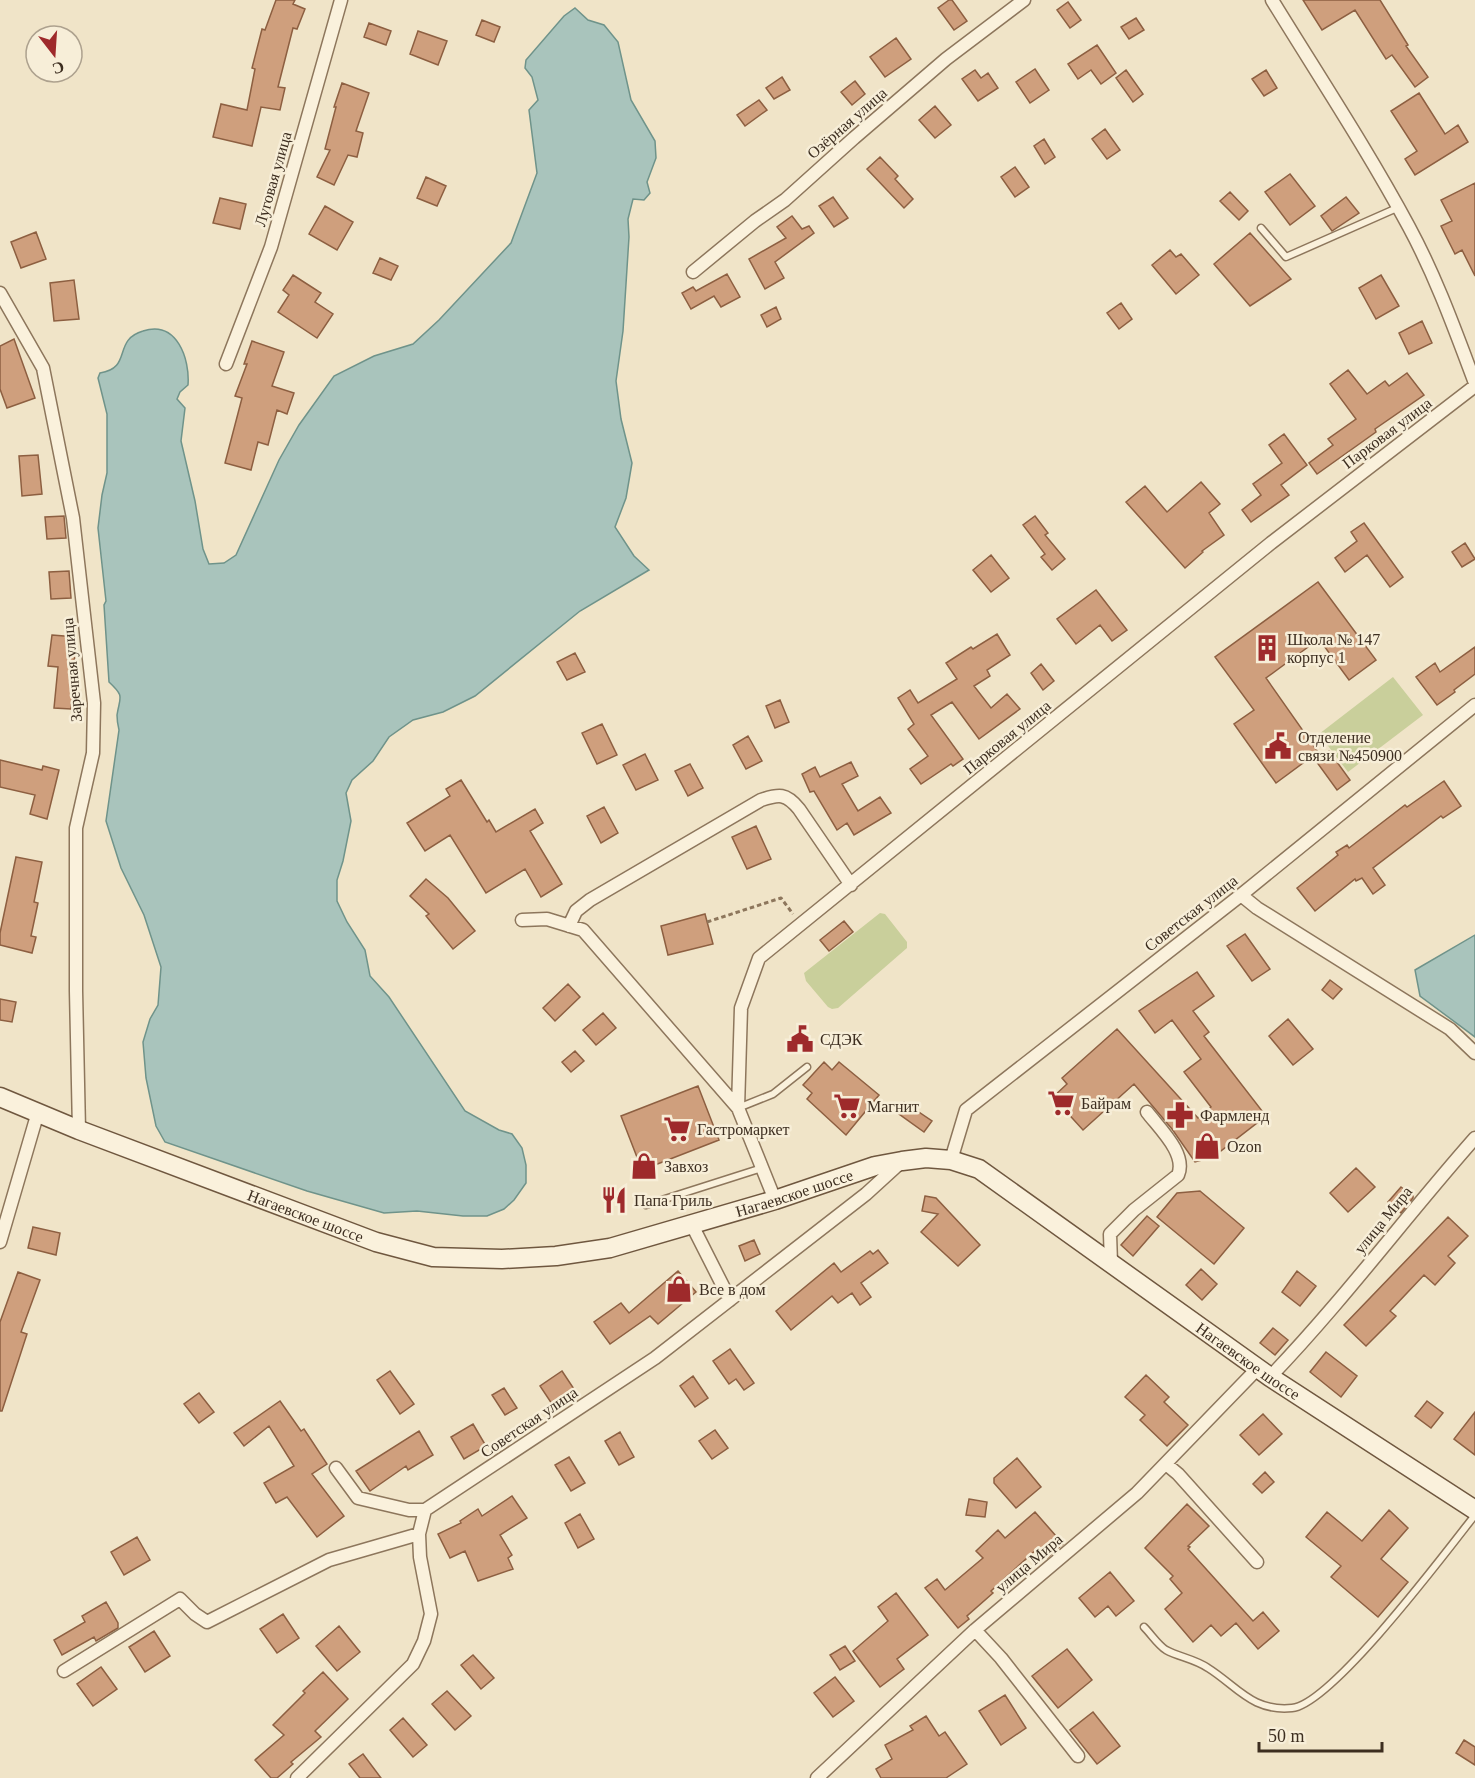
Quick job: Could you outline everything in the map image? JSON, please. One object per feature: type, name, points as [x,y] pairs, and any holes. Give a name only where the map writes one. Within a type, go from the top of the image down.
[{"type":"street","name":"Луговая улица","points":[[226,364],[271,247],[341,0]]},
{"type":"street","name":"Озёрная улица","points":[[693,272],[754,221],[785,200],[946,59],[1024,0]]},
{"type":"street","points":[[1272,0],[1326,85],[1408,226],[1433,276],[1475,384]]},
{"type":"street","name":"Заречная улица","points":[[0,293],[43,368],[73,518],[94,703],[93,753],[76,828],[79,1130]]},
{"type":"street","name":"Парковая улица","points":[[775,1200],[738,1108],[741,1008],[759,958],[1271,543],[1475,384]]},
{"type":"street","name":"Советская улица","points":[[951,1160],[966,1110],[1241,895],[1475,705]]},
{"type":"street","points":[[569,926],[576,911],[590,900],[761,800],[778,795],[791,799],[851,885]]},
{"type":"street","points":[[1241,895],[1257,908],[1450,1029],[1475,1053]]},
{"type":"street","points":[[522,920],[547,919],[583,930],[738,1108]]},
{"type":"street","name":"Нагаевское шоссе","points":[[0,1097],[79,1130],[376,1242],[433,1257],[502,1259],[556,1256],[610,1248],[775,1200],[875,1166],[926,1158],[951,1160],[979,1169],[1264,1372],[1475,1510]]},
{"type":"street","points":[[0,1242],[38,1112]]},
{"type":"street","points":[[1111,1263],[1110,1234],[1134,1210],[1178,1175],[1180,1170],[1179,1155],[1147,1112]]},
{"type":"street","name":"улица Мира","points":[[817,1778],[975,1630],[1137,1493],[1264,1372],[1312,1333],[1431,1187],[1475,1138]]},
{"type":"street","name":"Советская улица","points":[[425,1510],[655,1358],[866,1194],[902,1161]]},
{"type":"street","points":[[692,1225],[730,1300]]},
{"type":"street","points":[[1166,1464],[1178,1474],[1257,1562]]},
{"type":"street","points":[[297,1778],[413,1664],[424,1641],[431,1614],[420,1557],[419,1534],[425,1510],[409,1510],[358,1498],[336,1468]]},
{"type":"street","points":[[64,1671],[180,1599],[207,1622],[329,1560],[419,1534]]},
{"type":"street","points":[[975,1630],[1078,1756]]},
{"type":"lane","points":[[1261,228],[1286,257],[1397,208]]},
{"type":"lane","points":[[738,1108],[773,1094],[807,1067]]},
{"type":"lane","points":[[646,1205],[762,1168]]},
{"type":"lane","points":[[1144,1627],[1165,1649],[1208,1667],[1245,1697],[1269,1707],[1293,1708],[1311,1701],[1376,1639],[1475,1515]]},
{"type":"path","points":[[707,922],[781,898],[801,925]]},
{"type":"green space","points":[[1393,677],[1423,715],[1348,772],[1319,734]]},
{"type":"green space","points":[[880,913],[885,914],[907,942],[907,948],[838,1008],[828,1007],[806,981],[804,973]]},
{"type":"water","points":[[575,8],[588,20],[604,25],[618,42],[631,100],[655,141],[656,158],[647,182],[650,193],[644,200],[633,199],[628,219],[629,237],[623,331],[616,381],[621,419],[632,463],[626,498],[615,527],[634,556],[649,570],[580,611],[475,696],[443,712],[413,720],[389,737],[373,761],[352,780],[346,793],[351,821],[337,880],[337,901],[365,950],[370,976],[389,997],[465,1111],[499,1130],[512,1134],[522,1148],[526,1165],[526,1183],[514,1200],[504,1209],[487,1216],[417,1211],[384,1213],[307,1191],[165,1142],[156,1126],[146,1078],[143,1042],[150,1019],[158,1005],[161,967],[144,915],[121,868],[106,821],[119,730],[117,715],[120,697],[109,682],[104,605],[106,601],[98,528],[107,473],[107,414],[98,378],[100,373],[116,366],[124,347],[134,335],[155,329],[173,336],[187,364],[188,385],[180,392],[177,399],[185,408],[181,441],[203,549],[209,564],[224,563],[236,555],[279,460],[299,425],[334,376],[374,356],[413,344],[439,320],[511,243],[537,173],[529,110],[538,100],[532,77],[525,68],[526,60],[564,16]]},
{"type":"water","points":[[1475,935],[1475,1037],[1420,996],[1415,970]]},
{"type":"building","points":[[276,0],[295,0],[293,4],[305,9],[297,29],[293,28],[278,87],[285,88],[280,110],[261,107],[252,146],[213,137],[221,104],[247,110],[255,69],[252,68],[262,29],[265,30]]},
{"type":"building","points":[[952,0],[967,21],[954,30],[938,8]]},
{"type":"building","points":[[1303,0],[1380,0],[1408,45],[1406,46],[1428,77],[1415,87],[1392,55],[1386,59],[1355,10],[1322,30]]},
{"type":"building","points":[[1068,2],[1081,20],[1070,28],[1057,10]]},
{"type":"building","points":[[1136,18],[1144,30],[1129,39],[1121,27]]},
{"type":"building","points":[[482,20],[500,27],[494,42],[476,35]]},
{"type":"building","points":[[369,23],[391,31],[386,45],[364,37]]},
{"type":"building","points":[[418,31],[447,41],[438,65],[410,54]]},
{"type":"building","points":[[896,38],[911,59],[885,77],[870,57]]},
{"type":"building","points":[[1097,45],[1116,73],[1101,84],[1091,70],[1078,79],[1068,64]]},
{"type":"building","points":[[1035,69],[1049,90],[1030,103],[1016,82]]},
{"type":"building","points":[[975,70],[981,78],[988,73],[998,88],[978,101],[962,79]]},
{"type":"building","points":[[1126,70],[1143,94],[1133,102],[1116,78]]},
{"type":"building","points":[[1266,70],[1277,88],[1264,96],[1252,79]]},
{"type":"building","points":[[782,77],[790,90],[774,99],[766,88]]},
{"type":"building","points":[[855,81],[865,94],[852,105],[841,92]]},
{"type":"building","points":[[342,83],[369,93],[356,131],[363,133],[357,157],[348,155],[334,185],[317,177],[330,150],[325,149]]},
{"type":"building","points":[[1419,93],[1445,134],[1458,125],[1468,142],[1415,175],[1405,159],[1417,151],[1391,111]]},
{"type":"building","points":[[759,100],[767,110],[745,126],[737,115]]},
{"type":"building","points":[[935,106],[951,125],[935,138],[919,120]]},
{"type":"building","points":[[1105,129],[1120,150],[1107,159],[1092,139]]},
{"type":"building","points":[[1044,139],[1055,157],[1045,164],[1034,146]]},
{"type":"building","points":[[880,157],[898,176],[895,179],[913,199],[904,208],[867,169]]},
{"type":"building","points":[[1015,167],[1029,187],[1015,197],[1001,177]]},
{"type":"building","points":[[1290,174],[1315,206],[1290,225],[1265,192]]},
{"type":"building","points":[[426,177],[446,186],[437,206],[417,198]]},
{"type":"building","points":[[1475,183],[1475,276],[1462,250],[1455,254],[1441,226],[1452,221],[1441,200]]},
{"type":"building","points":[[1230,192],[1248,211],[1239,220],[1220,201]]},
{"type":"building","points":[[833,197],[848,218],[834,227],[819,206]]},
{"type":"building","points":[[1346,197],[1359,213],[1332,231],[1321,216]]},
{"type":"building","points":[[220,198],[246,204],[240,229],[213,223]]},
{"type":"building","points":[[325,206],[353,222],[337,250],[309,234]]},
{"type":"building","points":[[792,216],[802,229],[809,226],[814,233],[775,262],[784,278],[765,289],[749,259],[786,238],[777,227]]},
{"type":"building","points":[[36,232],[46,259],[21,268],[11,242]]},
{"type":"building","points":[[1250,233],[1291,279],[1250,306],[1214,264]]},
{"type":"building","points":[[1170,250],[1176,257],[1181,254],[1199,275],[1176,294],[1152,265]]},
{"type":"building","points":[[380,258],[398,266],[391,280],[373,273]]},
{"type":"building","points":[[727,274],[740,297],[721,307],[714,296],[691,309],[682,293],[693,287],[696,291]]},
{"type":"building","points":[[293,275],[321,293],[315,302],[333,314],[317,338],[278,312],[289,295],[283,290]]},
{"type":"building","points":[[1381,275],[1399,306],[1376,319],[1359,288]]},
{"type":"building","points":[[74,280],[79,319],[54,321],[50,283]]},
{"type":"building","points":[[1121,303],[1132,319],[1119,329],[1107,313]]},
{"type":"building","points":[[776,307],[781,319],[767,327],[761,315]]},
{"type":"building","points":[[1422,321],[1432,343],[1409,354],[1399,333]]},
{"type":"building","points":[[14,339],[35,398],[7,408],[0,389],[0,346]]},
{"type":"building","points":[[252,341],[284,352],[272,386],[294,393],[287,414],[277,410],[268,445],[258,442],[251,470],[225,463],[242,398],[235,396],[247,364],[244,364]]},
{"type":"building","points":[[1348,370],[1367,394],[1385,381],[1389,386],[1407,373],[1424,395],[1317,474],[1309,463],[1333,445],[1328,439],[1356,419],[1330,384]]},
{"type":"building","points":[[1284,434],[1307,465],[1281,485],[1289,495],[1251,522],[1242,510],[1261,495],[1253,484],[1282,463],[1269,445]]},
{"type":"building","points":[[38,455],[42,494],[22,496],[19,456]]},
{"type":"building","points":[[1201,482],[1220,504],[1209,513],[1224,535],[1202,551],[1185,568],[1126,502],[1145,486],[1167,512]]},
{"type":"building","points":[[64,516],[66,538],[47,539],[45,517]]},
{"type":"building","points":[[1035,516],[1048,533],[1045,535],[1065,559],[1052,570],[1041,557],[1045,554],[1023,525]]},
{"type":"building","points":[[1364,523],[1403,577],[1390,587],[1367,555],[1345,572],[1335,558],[1357,541],[1351,532]]},
{"type":"building","points":[[1465,543],[1475,559],[1462,567],[1452,552]]},
{"type":"building","points":[[991,555],[1009,578],[991,592],[973,570]]},
{"type":"building","points":[[69,571],[71,598],[51,599],[49,572]]},
{"type":"building","name":"Школа № 147 корпус 1","points":[[1318,582],[1376,660],[1349,680],[1319,639],[1266,678],[1318,752],[1276,783],[1234,724],[1254,710],[1215,657]]},
{"type":"building","points":[[1096,590],[1127,630],[1112,641],[1100,625],[1076,644],[1057,619]]},
{"type":"building","points":[[997,634],[1010,655],[987,670],[990,676],[974,686],[991,708],[1007,694],[1020,709],[979,739],[952,702],[931,715],[963,759],[953,766],[951,764],[921,784],[910,769],[928,756],[908,729],[914,724],[898,698],[910,690],[918,703],[957,679],[946,663]]},
{"type":"building","points":[[52,635],[76,637],[71,709],[54,708],[58,667],[48,666]]},
{"type":"building","points":[[1475,647],[1475,674],[1437,705],[1416,677],[1435,663],[1440,672]]},
{"type":"building","points":[[575,653],[585,672],[567,680],[557,662]]},
{"type":"building","points":[[1041,664],[1054,681],[1043,690],[1031,673]]},
{"type":"building","points":[[780,700],[789,722],[775,728],[766,706]]},
{"type":"building","points":[[602,724],[617,755],[597,764],[582,733]]},
{"type":"building","points":[[748,736],[762,761],[746,769],[733,745]]},
{"type":"building","points":[[1329,751],[1350,780],[1337,790],[1316,761]]},
{"type":"building","points":[[645,754],[658,780],[636,790],[623,765]]},
{"type":"building","points":[[0,760],[42,770],[43,766],[59,770],[47,819],[30,814],[35,795],[0,787]]},
{"type":"building","points":[[851,762],[858,776],[842,784],[858,811],[880,797],[891,813],[854,835],[847,823],[837,830],[814,791],[810,792],[802,774],[815,767],[820,777]]},
{"type":"building","points":[[690,764],[703,788],[688,796],[675,771]]},
{"type":"building","points":[[461,780],[487,822],[489,820],[496,832],[535,809],[543,823],[530,831],[562,884],[541,897],[525,869],[486,893],[450,835],[425,851],[407,823],[450,796],[446,789]]},
{"type":"building","points":[[1444,781],[1461,806],[1443,818],[1441,816],[1373,868],[1385,885],[1373,894],[1362,878],[1356,881],[1355,879],[1315,911],[1297,888],[1338,855],[1336,852],[1347,845],[1349,848],[1405,805],[1407,807]]},
{"type":"building","points":[[604,807],[618,833],[601,843],[587,816]]},
{"type":"building","points":[[756,826],[771,859],[747,869],[732,837]]},
{"type":"building","points":[[16,857],[42,862],[34,902],[38,903],[31,936],[36,937],[32,953],[0,945],[0,933]]},
{"type":"building","points":[[426,879],[448,898],[475,931],[453,949],[426,916],[429,914],[410,896]]},
{"type":"building","points":[[705,914],[713,944],[668,955],[661,926]]},
{"type":"building","points":[[844,921],[853,932],[829,951],[820,940]]},
{"type":"building","points":[[1245,934],[1270,969],[1252,981],[1227,946]]},
{"type":"building","points":[[1197,972],[1214,996],[1193,1011],[1209,1032],[1204,1036],[1266,1116],[1213,1157],[1195,1162],[1172,1129],[1134,1084],[1083,1130],[1053,1097],[1067,1084],[1062,1078],[1117,1029],[1198,1118],[1211,1107],[1184,1072],[1201,1059],[1172,1020],[1155,1033],[1139,1011]]},
{"type":"building","points":[[1330,980],[1342,989],[1333,999],[1322,990]]},
{"type":"building","points":[[568,984],[580,997],[555,1021],[543,1008]]},
{"type":"building","points":[[0,999],[16,1002],[12,1022],[0,1020]]},
{"type":"building","points":[[603,1013],[616,1028],[596,1045],[583,1030]]},
{"type":"building","points":[[1288,1019],[1313,1049],[1293,1065],[1269,1036]]},
{"type":"building","points":[[575,1051],[584,1061],[571,1072],[562,1062]]},
{"type":"building","points":[[824,1062],[832,1070],[839,1062],[879,1095],[846,1135],[807,1099],[812,1093],[803,1085]]},
{"type":"building","points":[[698,1086],[719,1140],[642,1170],[621,1116]]},
{"type":"building","points":[[904,1102],[932,1121],[924,1132],[899,1114],[899,1109]]},
{"type":"building","points":[[1356,1168],[1375,1187],[1348,1212],[1330,1193]]},
{"type":"building","points":[[1401,1187],[1413,1198],[1401,1213],[1388,1202]]},
{"type":"building","points":[[1200,1191],[1244,1228],[1214,1264],[1157,1217],[1177,1193]]},
{"type":"building","points":[[925,1196],[936,1198],[980,1245],[958,1266],[921,1232],[938,1214],[922,1211]]},
{"type":"building","points":[[1147,1216],[1159,1226],[1133,1256],[1121,1245]]},
{"type":"building","points":[[1448,1217],[1468,1236],[1448,1256],[1455,1263],[1435,1285],[1424,1275],[1390,1311],[1396,1316],[1366,1346],[1344,1325]]},
{"type":"building","points":[[33,1227],[60,1233],[56,1255],[28,1248]]},
{"type":"building","points":[[754,1240],[760,1254],[745,1261],[739,1246]]},
{"type":"building","points":[[878,1250],[888,1263],[861,1283],[871,1297],[860,1305],[852,1293],[838,1303],[832,1296],[791,1330],[776,1311],[834,1263],[841,1272],[870,1251],[873,1254]]},
{"type":"building","points":[[1201,1269],[1217,1284],[1202,1300],[1186,1285]]},
{"type":"building","points":[[678,1271],[696,1292],[658,1324],[650,1316],[610,1344],[594,1322],[621,1303],[629,1313]]},
{"type":"building","points":[[1297,1271],[1316,1286],[1300,1306],[1282,1292]]},
{"type":"building","points":[[18,1272],[40,1280],[21,1332],[27,1334],[2,1411],[0,1411],[0,1322]]},
{"type":"building","points":[[1273,1328],[1288,1340],[1275,1355],[1260,1343]]},
{"type":"building","points":[[730,1349],[754,1383],[744,1390],[736,1379],[729,1384],[713,1361]]},
{"type":"building","points":[[1326,1352],[1357,1376],[1341,1397],[1310,1372]]},
{"type":"building","points":[[390,1371],[414,1404],[400,1414],[377,1380]]},
{"type":"building","points":[[562,1371],[576,1392],[554,1407],[540,1386]]},
{"type":"building","points":[[1146,1375],[1169,1397],[1164,1402],[1188,1425],[1167,1446],[1140,1420],[1145,1415],[1125,1397]]},
{"type":"building","points":[[693,1376],[708,1398],[695,1407],[680,1386]]},
{"type":"building","points":[[504,1388],[517,1408],[505,1415],[492,1395]]},
{"type":"building","points":[[199,1393],[214,1412],[199,1423],[184,1404]]},
{"type":"building","points":[[280,1401],[301,1431],[304,1429],[327,1464],[312,1474],[344,1516],[317,1537],[287,1497],[276,1503],[264,1483],[294,1466],[269,1426],[244,1446],[234,1433]]},
{"type":"building","points":[[1427,1401],[1443,1413],[1431,1428],[1415,1416]]},
{"type":"building","points":[[1475,1412],[1475,1455],[1454,1439]]},
{"type":"building","points":[[1263,1414],[1282,1434],[1259,1455],[1240,1435]]},
{"type":"building","points":[[473,1424],[486,1446],[464,1459],[451,1437]]},
{"type":"building","points":[[715,1430],[728,1448],[712,1459],[699,1441]]},
{"type":"building","points":[[419,1431],[433,1455],[408,1470],[406,1466],[370,1491],[356,1471]]},
{"type":"building","points":[[620,1432],[634,1457],[619,1465],[605,1441]]},
{"type":"building","points":[[569,1457],[585,1483],[571,1491],[555,1465]]},
{"type":"building","points":[[1017,1458],[1041,1487],[1016,1508],[994,1483],[994,1478]]},
{"type":"building","points":[[1265,1472],[1274,1482],[1262,1493],[1253,1484]]},
{"type":"building","points":[[512,1496],[527,1518],[500,1535],[512,1555],[508,1558],[513,1569],[478,1581],[465,1551],[450,1558],[438,1534],[461,1523],[460,1521],[478,1509],[482,1516]]},
{"type":"building","points":[[969,1499],[987,1502],[985,1517],[966,1515]]},
{"type":"building","points":[[1187,1504],[1209,1526],[1188,1546],[1190,1547],[1188,1549],[1253,1621],[1263,1612],[1279,1631],[1258,1649],[1236,1623],[1221,1636],[1211,1625],[1193,1642],[1165,1609],[1182,1593],[1170,1579],[1173,1576],[1145,1548]]},
{"type":"building","points":[[1389,1510],[1408,1528],[1381,1559],[1408,1582],[1378,1617],[1331,1577],[1341,1566],[1306,1537],[1327,1512],[1362,1541]]},
{"type":"building","points":[[1035,1512],[1063,1544],[1047,1558],[1038,1548],[991,1591],[993,1593],[967,1616],[969,1619],[958,1628],[925,1588],[937,1579],[945,1590],[983,1558],[976,1551],[998,1530],[1005,1538]]},
{"type":"building","points":[[580,1514],[594,1539],[578,1548],[565,1523]]},
{"type":"building","points":[[137,1537],[150,1560],[124,1575],[111,1552]]},
{"type":"building","points":[[1110,1572],[1134,1601],[1116,1616],[1108,1606],[1095,1617],[1079,1598]]},
{"type":"building","points":[[896,1593],[928,1635],[897,1659],[904,1669],[880,1687],[853,1651],[888,1621],[878,1607]]},
{"type":"building","points":[[106,1602],[118,1623],[118,1628],[96,1641],[94,1637],[62,1655],[54,1640],[85,1622],[82,1616]]},
{"type":"building","points":[[283,1614],[299,1638],[277,1653],[260,1629]]},
{"type":"building","points":[[339,1626],[360,1652],[337,1671],[316,1646]]},
{"type":"building","points":[[154,1631],[170,1656],[145,1672],[129,1647]]},
{"type":"building","points":[[845,1646],[855,1661],[840,1670],[830,1655]]},
{"type":"building","points":[[1067,1649],[1092,1680],[1058,1708],[1032,1676]]},
{"type":"building","points":[[473,1655],[494,1678],[481,1689],[461,1665]]},
{"type":"building","points":[[101,1667],[117,1689],[93,1706],[77,1684]]},
{"type":"building","points":[[323,1672],[348,1699],[315,1731],[321,1737],[291,1762],[293,1764],[277,1778],[271,1778],[255,1760],[284,1735],[273,1725]]},
{"type":"building","points":[[835,1677],[854,1701],[833,1717],[814,1693]]},
{"type":"building","points":[[447,1691],[471,1716],[455,1730],[432,1704]]},
{"type":"building","points":[[1005,1695],[1026,1728],[1001,1745],[979,1711]]},
{"type":"building","points":[[1093,1712],[1120,1746],[1097,1764],[1070,1730]]},
{"type":"building","points":[[926,1716],[939,1736],[945,1732],[967,1764],[946,1778],[881,1778],[876,1769],[892,1759],[885,1745],[913,1730],[910,1726]]},
{"type":"building","points":[[403,1718],[427,1745],[413,1757],[390,1730]]},
{"type":"building","points":[[1464,1740],[1475,1747],[1475,1765],[1456,1753]]},
{"type":"building","points":[[363,1754],[381,1778],[360,1778],[349,1764]]},
{"type":"place","name":"Школа № 147 корпус 1","points":[[1267,648]]},
{"type":"place","name":"Отделение связи №450900","points":[[1278,746]]},
{"type":"place","name":"СДЭК","points":[[800,1039]]},
{"type":"place","name":"Байрам","points":[[1061,1103]]},
{"type":"place","name":"Магнит","points":[[847,1106]]},
{"type":"place","name":"Фармленд","points":[[1180,1115]]},
{"type":"place","name":"Гастромаркет","points":[[677,1129]]},
{"type":"place","name":"Ozon","points":[[1207,1146]]},
{"type":"place","name":"Завхоз","points":[[644,1166]]},
{"type":"place","name":"Папа Гриль","points":[[614,1200]]},
{"type":"place","name":"Все в дом","points":[[679,1289]]}]
